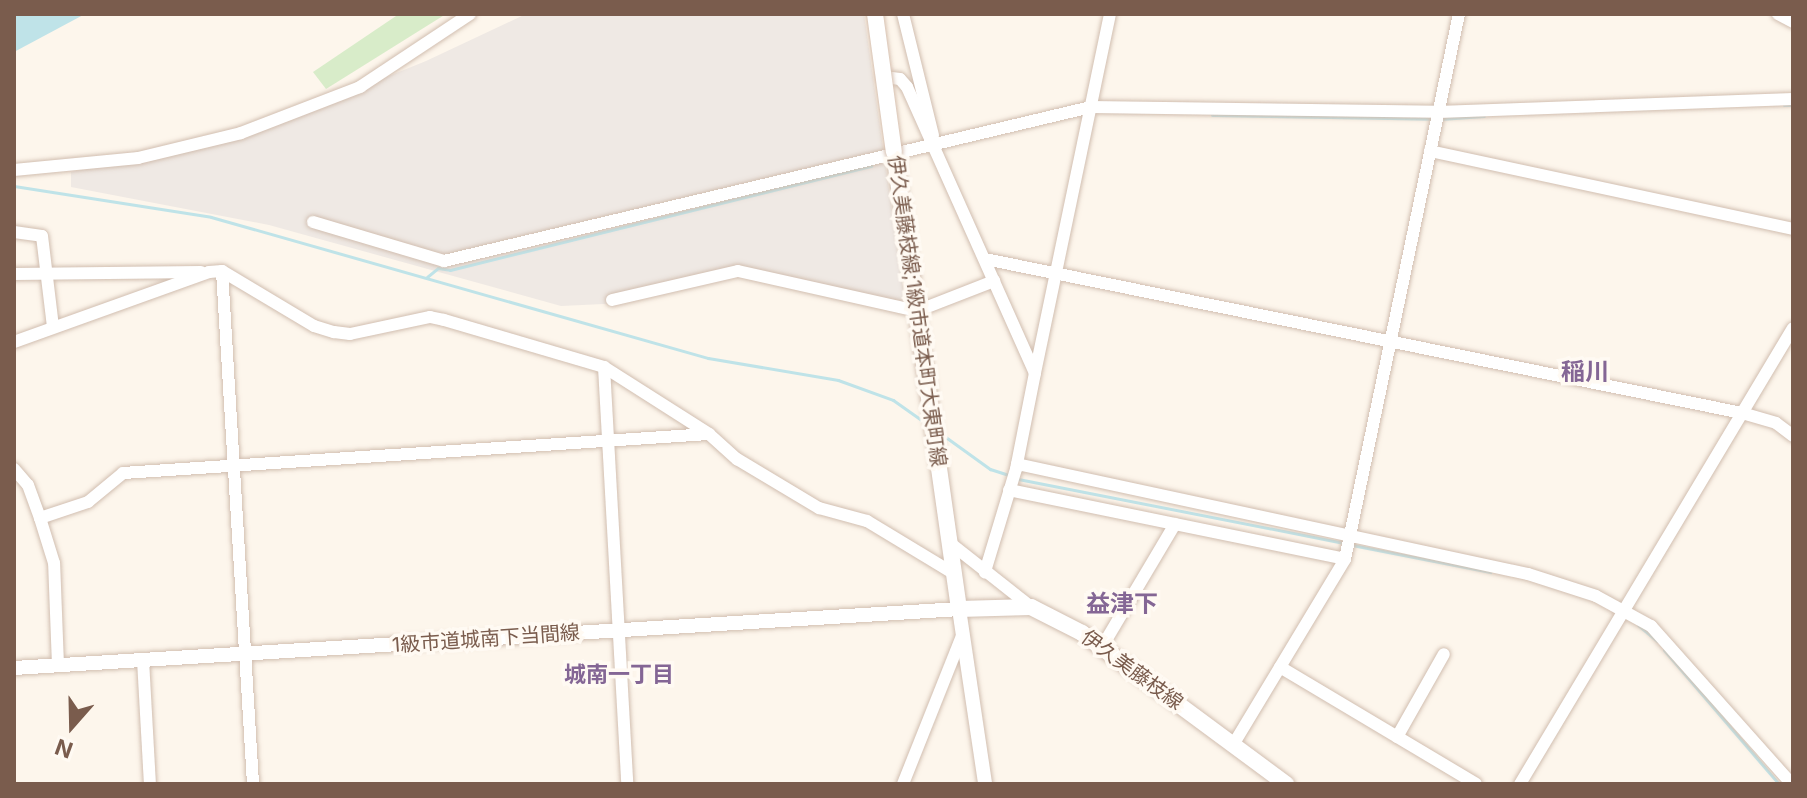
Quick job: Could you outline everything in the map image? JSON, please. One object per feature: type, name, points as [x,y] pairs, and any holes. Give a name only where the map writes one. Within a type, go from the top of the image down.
[{"type":"main road","name":"伊久美藤枝線;1級市道本町大東町線","points":[[875,14],[959,609]]},
{"type":"main road","name":"伊久美藤枝線","points":[[1031,607],[1102,647],[1286,784]]},
{"type":"main road","points":[[959,609],[1031,607]]},
{"type":"street","points":[[14,170],[138,158],[241,133],[360,87],[470,14]]},
{"type":"street","points":[[903,14],[933,144]]},
{"type":"street","points":[[985,572],[1016,467],[1110,14]]},
{"type":"street","points":[[1233,745],[1345,559],[1459,14]]},
{"type":"street","points":[[1778,14],[1793,22]]},
{"type":"street","points":[[884,77],[900,79],[907,87],[1035,373]]},
{"type":"street","points":[[313,222],[444,261],[894,151],[1091,107],[1438,112],[1793,99]]},
{"type":"street","points":[[1430,151],[1793,229]]},
{"type":"street","points":[[14,232],[42,236],[53,327]]},
{"type":"street","points":[[985,259],[1742,413],[1776,423],[1793,436]]},
{"type":"street","points":[[14,274],[222,271],[292,314],[334,332],[350,334],[430,317],[604,367],[709,434],[737,459],[819,508],[867,521],[953,573]]},
{"type":"street","points":[[222,271],[231,464],[253,784]]},
{"type":"street","points":[[612,300],[738,271],[917,311],[994,281]]},
{"type":"street","points":[[14,342],[209,272]]},
{"type":"street","points":[[1520,784],[1793,328]]},
{"type":"street","points":[[604,367],[627,784]]},
{"type":"street","points":[[40,518],[88,502],[123,473],[709,434]]},
{"type":"street","points":[[1016,467],[1528,574],[1625,609],[1678,652],[1792,784]]},
{"type":"street","points":[[14,469],[28,485],[54,563],[58,665]]},
{"type":"street","points":[[1009,490],[1345,559]]},
{"type":"street","points":[[1102,647],[1175,524]]},
{"type":"street","points":[[950,543],[1031,607]]},
{"type":"street","points":[[959,609],[985,784]]},
{"type":"street","name":"1級市道城南下当間線","points":[[14,668],[959,609]]},
{"type":"street","points":[[903,784],[963,633]]},
{"type":"street","points":[[1397,737],[1444,654]]},
{"type":"street","points":[[143,660],[150,784]]},
{"type":"street","points":[[1280,667],[1476,784]]},
{"type":"shaded area","points":[[526,14],[864,14],[905,303],[738,271],[625,303],[561,306],[269,225],[71,187],[71,172],[223,143],[426,61]]},
{"type":"green space","points":[[399,14],[446,14],[326,89],[313,72]]},
{"type":"water","points":[[14,14],[85,14],[14,52]]},
{"type":"waterway","points":[[1784,105],[1793,105]]},
{"type":"waterway","points":[[1212,115],[1433,119]]},
{"type":"waterway","points":[[1440,119],[1484,116]]},
{"type":"waterway","points":[[427,277],[438,268],[450,270],[871,166]]},
{"type":"waterway","points":[[14,186],[211,217],[708,358],[838,380],[893,400],[927,424]]},
{"type":"waterway","points":[[940,433],[990,469],[1011,476]]},
{"type":"waterway","points":[[1018,479],[1344,543]]},
{"type":"waterway","points":[[1352,545],[1490,572]]},
{"type":"waterway","points":[[1638,625],[1657,641]]},
{"type":"waterway","points":[[1664,650],[1779,784]]},
{"type":"district","name":"稲川","points":[[1585,372]]},
{"type":"district","name":"益津下","points":[[1122,604]]},
{"type":"district","name":"城南一丁目","points":[[619,675]]}]
